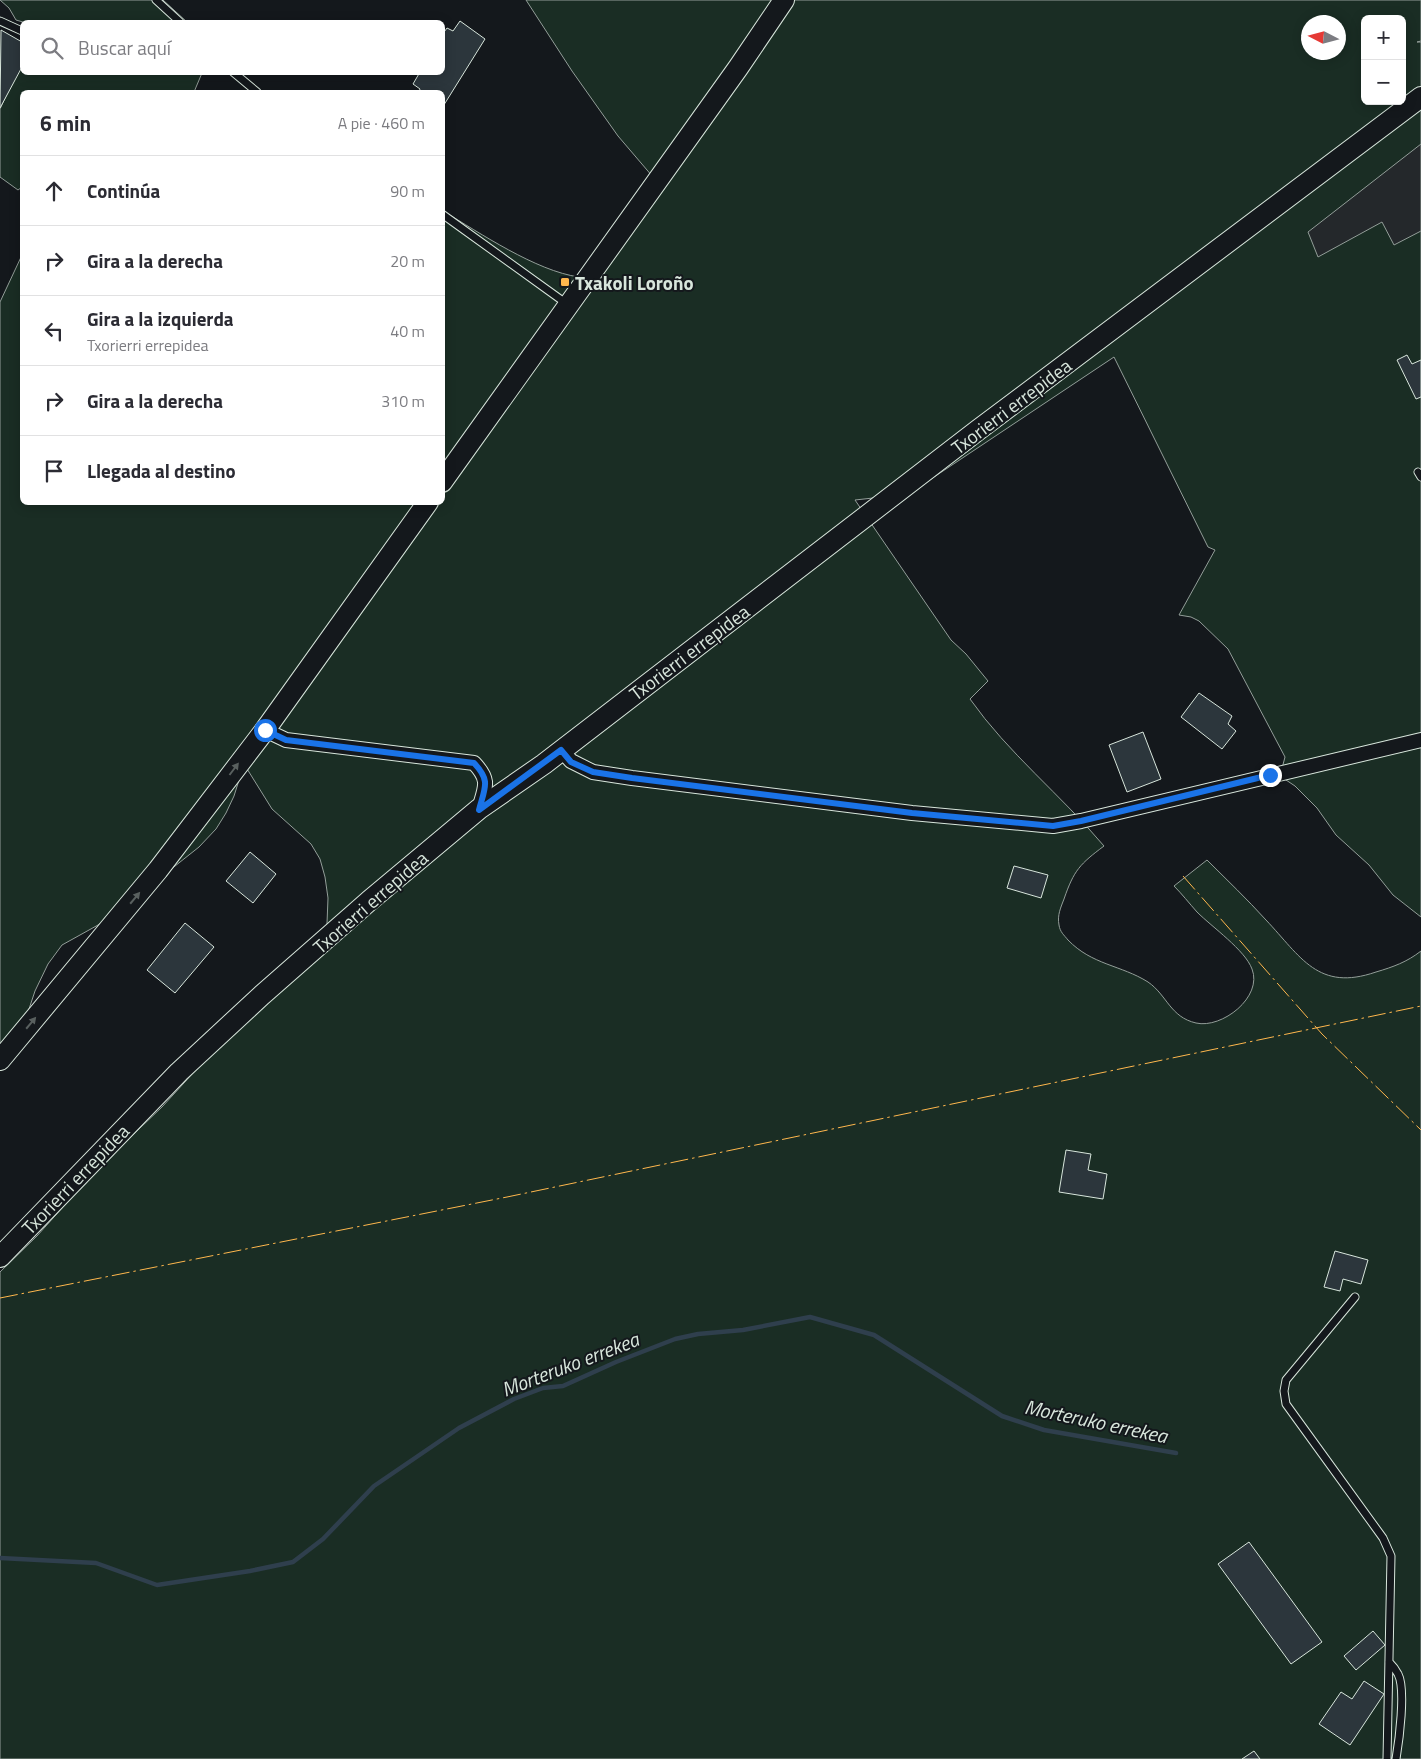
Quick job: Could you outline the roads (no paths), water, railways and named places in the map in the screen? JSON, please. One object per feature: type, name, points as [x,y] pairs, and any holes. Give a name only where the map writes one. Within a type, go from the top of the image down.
[{"type":"street","points":[[445,478],[738,68],[784,0]]},
{"type":"street","name":"Txorierri errepidea","points":[[0,1257],[179,1072],[262,995],[369,901],[479,810],[561,750],[986,424],[1421,97]]},
{"type":"street","points":[[0,1060],[158,870],[265,730],[426,505]]},
{"type":"street","points":[[265,730],[286,740],[474,763],[484,773],[486,785],[479,810]]},
{"type":"street","points":[[561,750],[571,762],[593,772],[912,813],[1053,826],[1081,821],[1421,740]]},
{"type":"lane","points":[[156,0],[178,20]]},
{"type":"lane","points":[[0,21],[20,30]]},
{"type":"lane","points":[[237,75],[255,90]]},
{"type":"lane","points":[[445,216],[569,305]]},
{"type":"lane","points":[[1355,1297],[1286,1380],[1284,1391],[1286,1404],[1383,1538],[1390,1556],[1387,1759]]},
{"type":"lane","points":[[1389,1662],[1398,1674],[1401,1684],[1396,1759]]},
{"type":"waterway","name":"Morteruko errekea","points":[[0,1558],[96,1563],[157,1585],[250,1571],[293,1562],[323,1539],[374,1486],[459,1428],[514,1399],[543,1388],[563,1386],[616,1362],[675,1339],[698,1334],[743,1330],[810,1317],[874,1335],[1002,1416],[1044,1430],[1176,1453]]},
{"type":"place","name":"Txakoli Loroño","points":[[565,282]]}]
